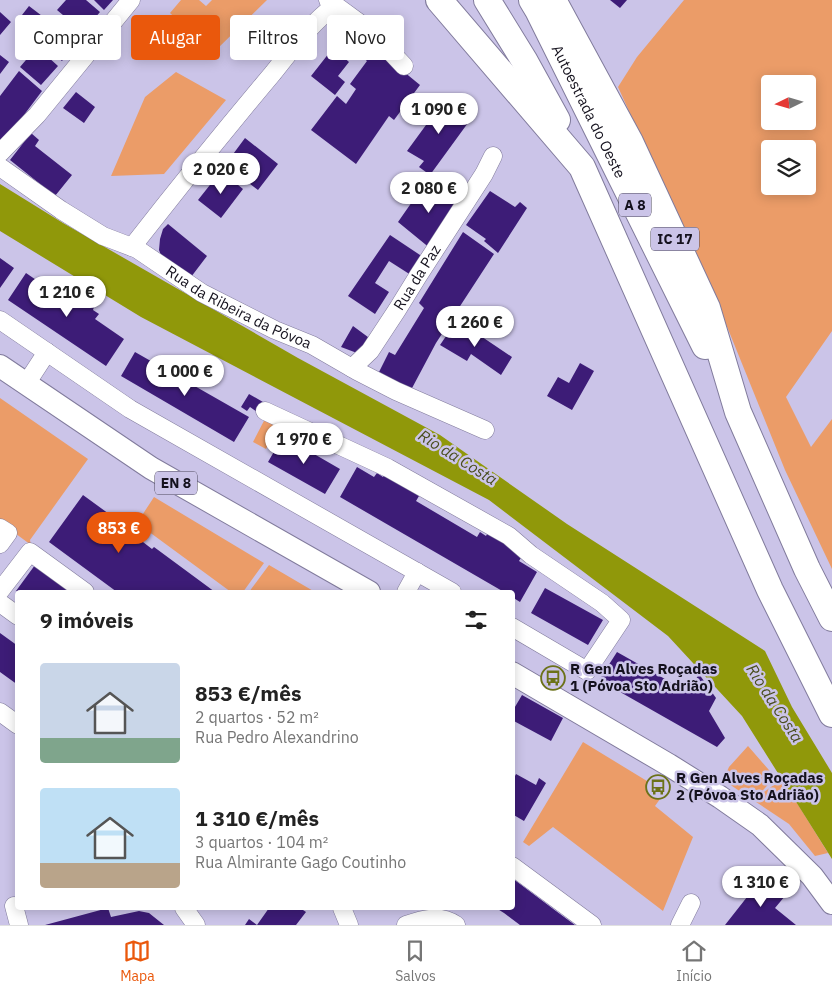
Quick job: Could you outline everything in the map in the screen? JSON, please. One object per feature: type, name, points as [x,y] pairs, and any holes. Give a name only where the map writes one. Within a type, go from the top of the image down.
[{"type":"highway","points":[[439,0],[582,167],[770,590],[832,714]]},
{"type":"highway","name":"Autoestrada do Oeste","points":[[487,0],[524,60],[582,167]]},
{"type":"highway","name":"Autoestrada do Oeste","points":[[532,0],[738,412]]},
{"type":"highway","name":"IC 17","points":[[553,0],[630,142],[707,308],[738,412],[807,570],[832,618]]},
{"type":"main road","name":"EN 8","points":[[0,366],[151,468],[359,590]]},
{"type":"main road","points":[[515,676],[720,796],[760,825],[812,876],[832,903]]},
{"type":"street","points":[[0,153],[37,115],[131,0]]},
{"type":"street","points":[[132,247],[218,138],[303,37],[329,10],[332,3],[373,34],[404,66]]},
{"type":"street","name":"Rua da Paz","points":[[352,368],[370,350],[387,326],[484,174],[493,156]]},
{"type":"street","name":"Rua da Ribeira da Póvoa","points":[[0,167],[61,210],[103,236],[132,247],[202,293],[276,330],[312,345],[396,391],[486,430]]},
{"type":"street","points":[[0,320],[130,409],[448,590]]},
{"type":"street","points":[[26,384],[47,352]]},
{"type":"street","points":[[265,411],[388,468],[509,536],[531,555],[602,603],[621,620],[587,671],[515,629]]},
{"type":"street","points":[[0,591],[30,552],[82,590]]},
{"type":"street","points":[[407,590],[417,572]]},
{"type":"street","points":[[0,603],[15,614]]},
{"type":"street","points":[[0,712],[15,723]]},
{"type":"street","points":[[515,868],[592,925]]},
{"type":"street","points":[[680,925],[691,903]]},
{"type":"street","points":[[11,907],[19,925]]},
{"type":"street","points":[[185,910],[196,925]]},
{"type":"street","points":[[343,910],[349,925]]},
{"type":"street","points":[[406,925],[421,920],[437,918],[450,921],[456,925]]},
{"type":"shaded area","points":[[181,0],[199,0],[206,6],[212,0],[267,0],[252,15],[230,15],[230,36],[220,46],[220,15],[172,15],[170,13]]},
{"type":"shaded area","points":[[684,0],[832,0],[832,331],[786,397],[811,447],[832,419],[832,569],[785,470],[728,329],[618,87],[637,57]]},
{"type":"shaded area","points":[[176,72],[226,100],[164,174],[111,176],[145,97]]},
{"type":"shaded area","points":[[0,398],[88,459],[30,540],[31,545],[0,522]]},
{"type":"shaded area","points":[[267,415],[280,421],[266,449],[253,442]]},
{"type":"shaded area","points":[[154,497],[264,563],[244,590],[228,590],[137,523]]},
{"type":"shaded area","points":[[269,565],[312,590],[250,590]]},
{"type":"shaded area","points":[[583,742],[665,792],[655,806],[693,837],[663,911],[553,827],[529,846],[523,842]]},
{"type":"shaded area","points":[[748,746],[775,777],[756,798],[782,779],[828,853],[815,856],[789,824],[723,780],[729,767]]},
{"type":"water","name":"Rio da Costa","points":[[0,184],[63,223],[298,358],[440,435],[567,524],[765,651],[792,707],[832,773],[832,859],[742,716],[668,636],[489,500],[141,317],[0,231]]},
{"type":"building","points":[[66,0],[86,0],[100,12],[97,15],[63,15],[57,10]]},
{"type":"building","points":[[94,0],[113,0],[104,10]]},
{"type":"building","points":[[610,0],[627,0],[620,8]]},
{"type":"building","points":[[29,6],[41,15],[22,15]]},
{"type":"building","points":[[0,12],[11,22],[0,35]]},
{"type":"building","points":[[0,55],[9,62],[0,74]]},
{"type":"building","points":[[327,56],[327,60],[347,60],[349,62],[338,76],[345,82],[335,95],[311,76]]},
{"type":"building","points":[[26,60],[51,60],[58,66],[41,85],[20,67]]},
{"type":"building","points":[[366,60],[390,60],[420,85],[394,120],[389,116],[356,164],[311,130],[337,96],[346,104],[356,89],[350,84],[367,61]]},
{"type":"building","points":[[19,71],[42,91],[3,143],[0,140],[0,96]]},
{"type":"building","points":[[76,92],[95,107],[84,123],[63,108]]},
{"type":"building","points":[[445,99],[473,116],[430,175],[419,167],[424,161],[407,151]]},
{"type":"building","points":[[31,133],[39,140],[35,146],[72,175],[55,196],[10,160]]},
{"type":"building","points":[[245,138],[278,164],[258,190],[225,165]]},
{"type":"building","points":[[221,171],[243,189],[221,218],[198,200]]},
{"type":"building","points":[[428,179],[459,205],[431,249],[398,222]]},
{"type":"building","points":[[490,191],[515,207],[520,202],[527,208],[498,253],[484,241],[486,239],[466,225]]},
{"type":"building","points":[[168,224],[207,256],[191,277],[162,258],[159,250],[160,239],[163,229]]},
{"type":"building","points":[[463,232],[494,254],[436,343],[411,390],[379,372],[389,352],[395,355],[424,308],[419,303]]},
{"type":"building","points":[[390,235],[426,259],[414,277],[389,261],[375,283],[389,292],[375,314],[348,296]]},
{"type":"building","points":[[0,258],[14,268],[0,288]]},
{"type":"building","points":[[26,273],[58,295],[62,289],[69,293],[70,291],[94,307],[93,310],[99,314],[95,319],[124,339],[106,366],[8,300]]},
{"type":"building","points":[[457,320],[512,357],[501,375],[471,354],[467,361],[440,345]]},
{"type":"building","points":[[353,326],[372,340],[357,353],[341,347]]},
{"type":"building","points":[[135,352],[249,417],[234,442],[121,376]]},
{"type":"building","points":[[580,363],[594,371],[572,410],[547,396],[558,377],[569,383]]},
{"type":"building","points":[[249,394],[263,402],[257,412],[250,407],[247,411],[241,407]]},
{"type":"building","points":[[283,436],[340,469],[325,494],[268,462]]},
{"type":"building","points":[[357,467],[374,477],[377,473],[383,477],[386,472],[415,488],[413,492],[419,496],[416,501],[477,537],[480,532],[486,536],[489,530],[522,556],[519,561],[537,572],[520,602],[515,599],[515,590],[501,590],[340,497]]},
{"type":"building","points":[[83,495],[131,530],[130,532],[152,549],[154,547],[212,590],[114,590],[49,542]]},
{"type":"building","points":[[35,565],[69,590],[17,590]]},
{"type":"building","points":[[545,588],[603,620],[588,645],[531,613]]},
{"type":"building","points":[[0,633],[15,644],[15,683],[0,672]]},
{"type":"building","points":[[617,652],[688,692],[699,674],[716,698],[709,711],[725,738],[717,747],[599,680]]},
{"type":"building","points":[[522,695],[563,718],[551,741],[515,722],[515,707]]},
{"type":"building","points":[[516,774],[536,785],[539,778],[546,783],[524,821],[515,816]]},
{"type":"building","points":[[762,878],[785,896],[775,908],[796,925],[725,925]]},
{"type":"building","points":[[515,880],[575,925],[520,925],[499,910],[515,910]]},
{"type":"building","points":[[101,910],[109,910],[111,917],[139,911],[149,913],[164,925],[45,925]]},
{"type":"building","points":[[268,910],[303,910],[306,912],[296,925],[257,925]]},
{"type":"building","points":[[249,919],[257,925],[245,925]]},
{"type":"place","name":"R Gen Alves Roçadas 1 (Póvoa Sto Adrião)","points":[[553,678]]},
{"type":"place","name":"R Gen Alves Roçadas 2 (Póvoa Sto Adrião)","points":[[658,787]]}]
